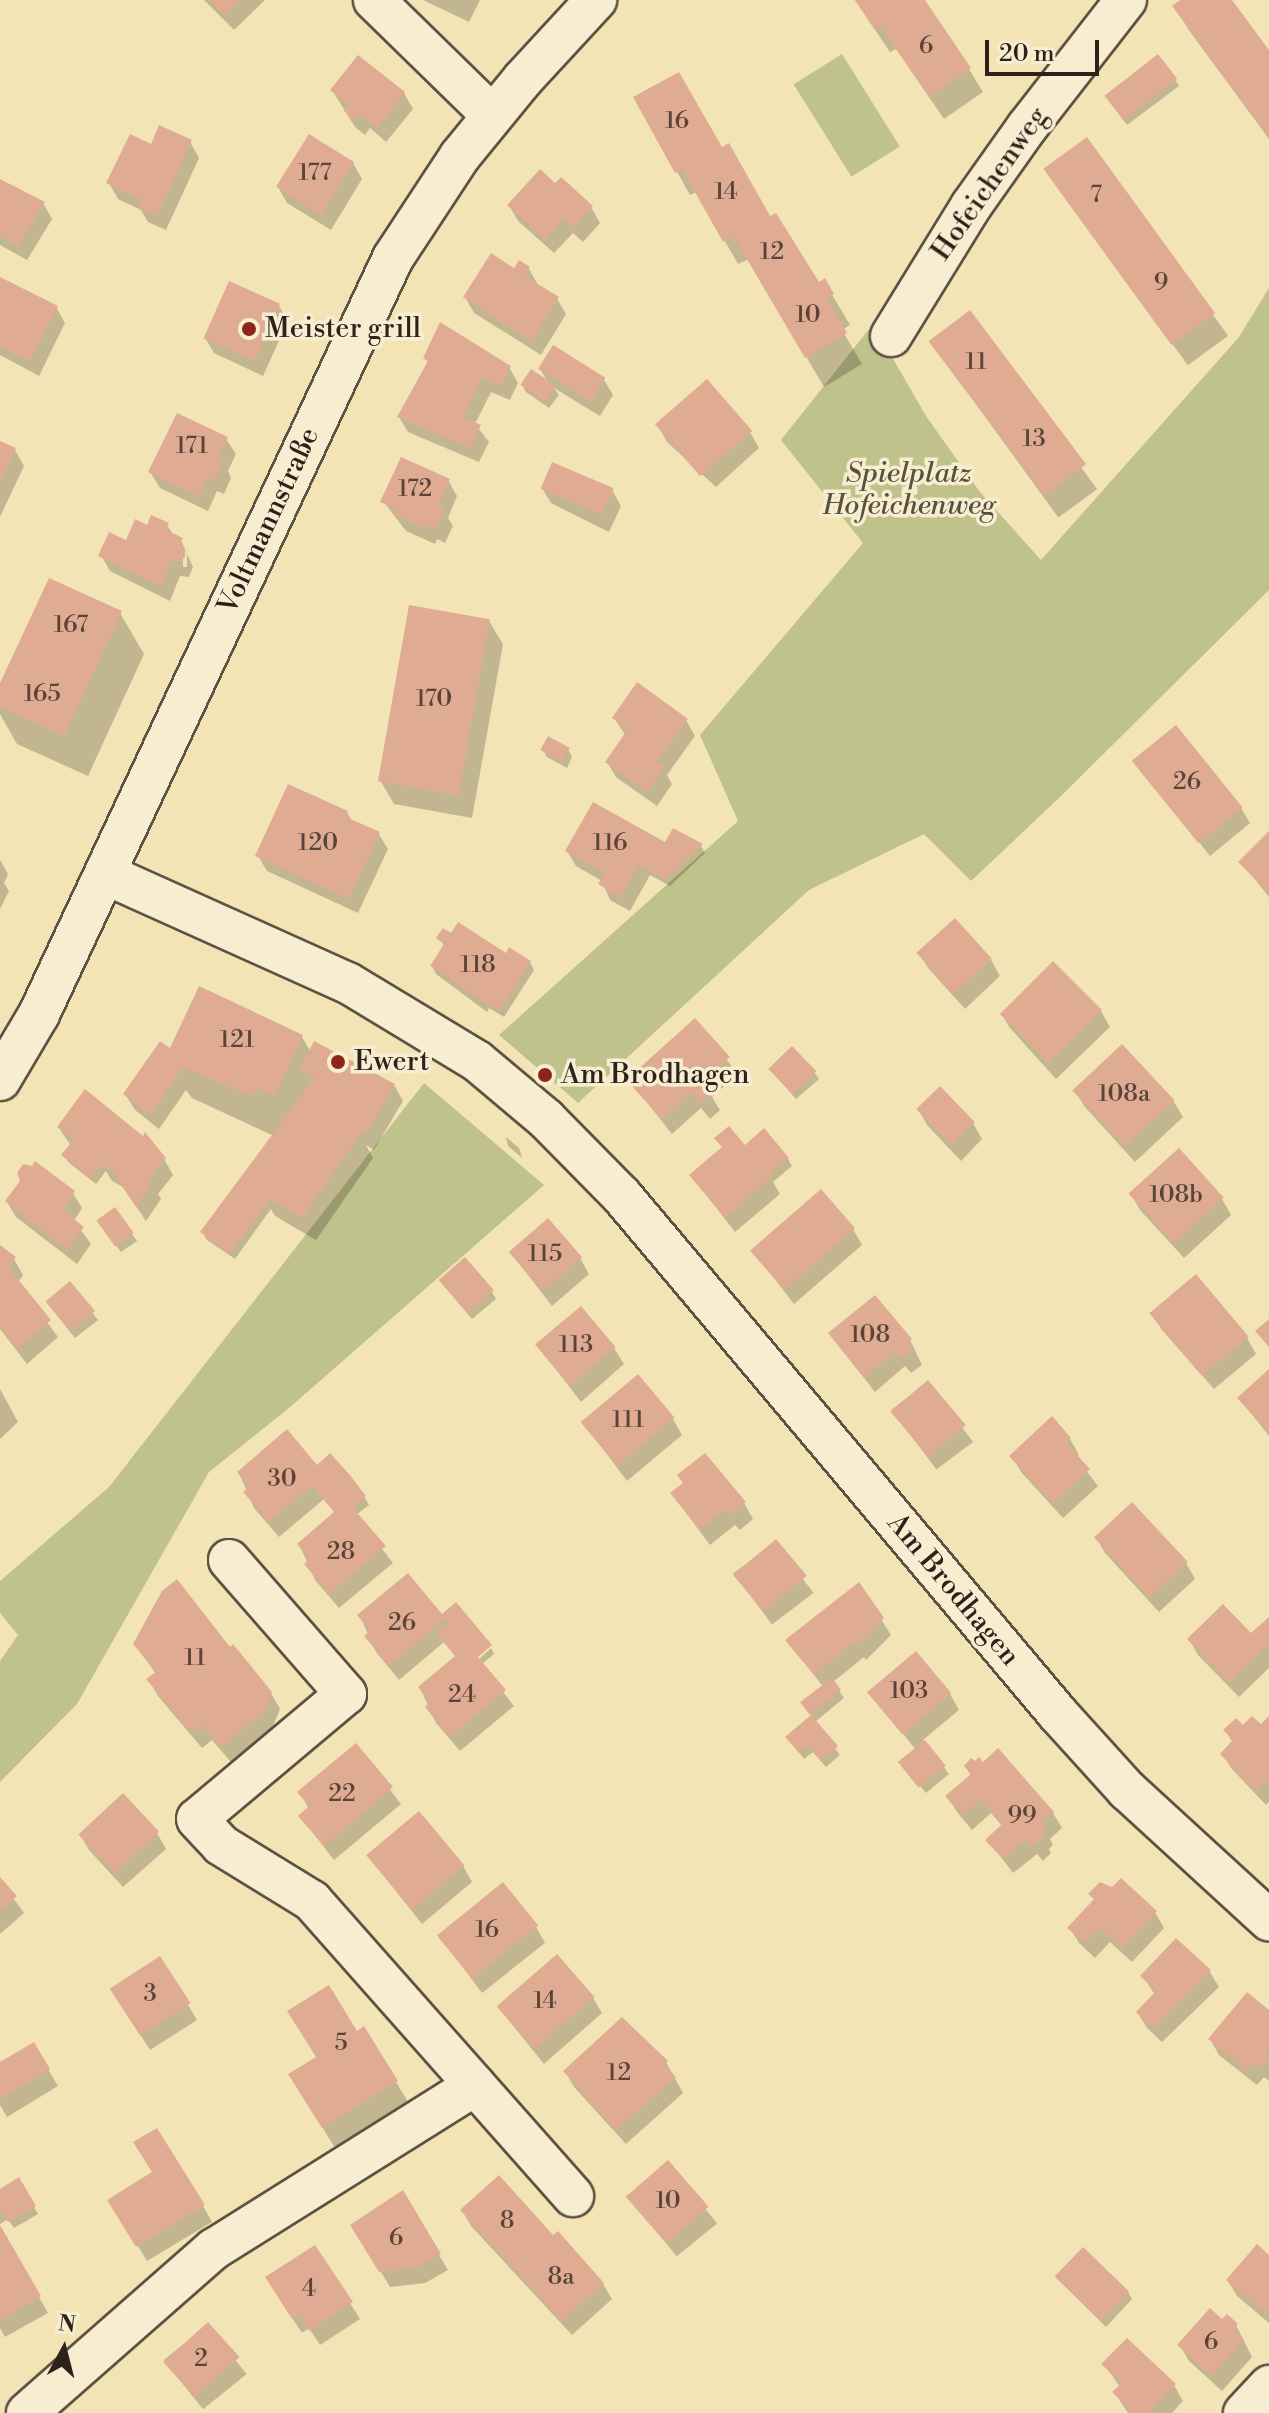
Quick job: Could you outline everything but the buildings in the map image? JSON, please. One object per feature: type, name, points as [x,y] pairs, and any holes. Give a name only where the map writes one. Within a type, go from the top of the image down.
[{"type":"street","points":[[374,0],[492,115]]},
{"type":"street","name":"Voltmannstraße","points":[[0,1080],[39,1014],[393,258],[460,156],[492,115],[596,0]]},
{"type":"street","name":"Hofeichenweg","points":[[891,336],[971,206],[1027,127],[1126,0]]},
{"type":"street","name":"Am Brodhagen","points":[[105,874],[348,983],[477,1061],[546,1119],[621,1195],[1058,1714],[1127,1790],[1269,1920]]},
{"type":"street","points":[[229,1560],[346,1694],[197,1819],[221,1845],[312,1901],[573,2196]]},
{"type":"street","points":[[27,2413],[214,2249],[475,2085]]},
{"type":"street","points":[[1244,2413],[1269,2386]]},
{"type":"green space","points":[[842,54],[900,146],[851,177],[794,84]]},
{"type":"green space","name":"Spielplatz Hofeichenweg","points":[[1269,288],[1269,590],[1060,797],[971,881],[924,834],[809,890],[578,1103],[499,1035],[738,821],[700,735],[863,543],[781,440],[873,324],[926,416],[980,492],[1041,560],[1239,337]]},
{"type":"green space","points":[[424,1083],[544,1185],[289,1408],[209,1472],[77,1704],[0,1782],[0,1661],[18,1635],[0,1613],[0,1581],[109,1487]]},
{"type":"place","name":"Meister grill","points":[[249,329]]},
{"type":"place","name":"Ewert","points":[[338,1062]]},
{"type":"place","name":"Am Brodhagen","points":[[545,1075]]}]
